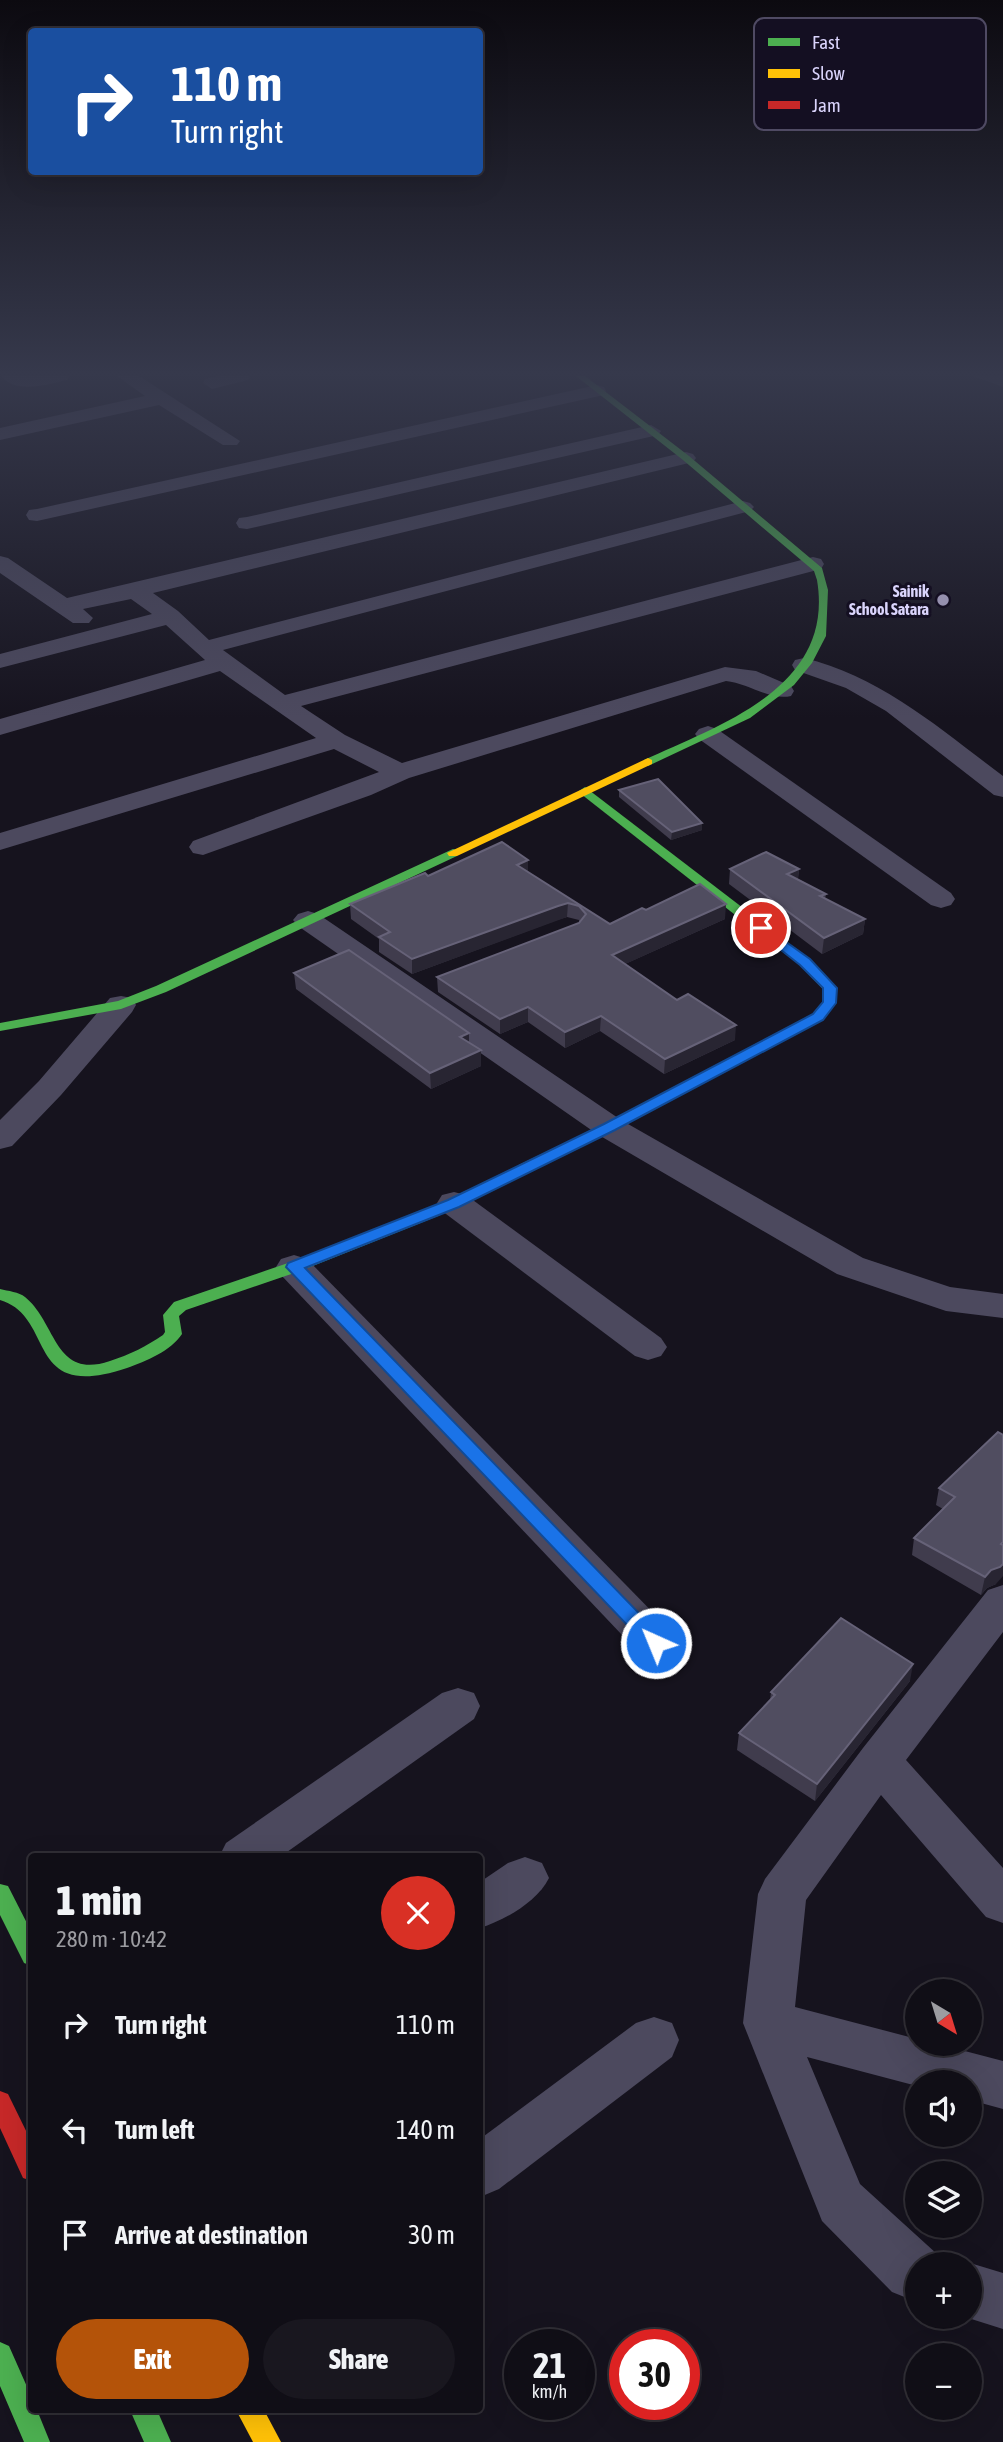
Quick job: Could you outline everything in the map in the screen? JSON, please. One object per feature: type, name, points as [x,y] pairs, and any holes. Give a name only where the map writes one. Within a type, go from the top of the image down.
[{"type":"main road","points":[[0,1027],[121,1005],[708,734],[741,718],[782,691],[804,666],[821,637],[824,581],[813,564],[723,490]]},
{"type":"main road","points":[[0,1294],[22,1303],[62,1364],[79,1373],[108,1370],[162,1345],[174,1334],[171,1315],[180,1306],[294,1267],[454,1203],[609,1127],[818,1017],[830,1003],[830,988],[805,962],[585,791]]},
{"type":"main road","points":[[0,1893],[28,1948]]},
{"type":"main road","points":[[0,2102],[28,2162]]},
{"type":"main road","points":[[0,2356],[37,2442]]},
{"type":"main road","points":[[144,2413],[158,2442]]},
{"type":"main road","points":[[251,2413],[268,2442]]},
{"type":"street","points":[[37,515],[150,490]]},
{"type":"street","points":[[247,523],[392,490]]},
{"type":"street","points":[[62,606],[135,591],[554,490]]},
{"type":"street","points":[[204,648],[743,507]]},
{"type":"street","points":[[0,563],[107,635]]},
{"type":"street","points":[[282,704],[813,564]]},
{"type":"street","points":[[135,591],[170,616],[204,648],[282,704],[336,740],[400,772]]},
{"type":"street","points":[[0,661],[107,635],[170,616]]},
{"type":"street","points":[[0,727],[226,662]]},
{"type":"street","points":[[804,666],[855,683],[895,706],[1003,789]]},
{"type":"street","points":[[202,847],[362,789],[400,772],[725,674],[747,676],[782,691]]},
{"type":"street","points":[[708,734],[941,899]]},
{"type":"street","points":[[0,842],[336,740]]},
{"type":"street","points":[[309,920],[609,1127],[850,1266],[946,1299],[1003,1307]]},
{"type":"street","points":[[409,989],[445,975]]},
{"type":"street","points":[[0,1139],[50,1088],[121,1005]]},
{"type":"street","points":[[454,1203],[648,1347]]},
{"type":"street","points":[[294,1267],[656,1643]]},
{"type":"street","points":[[905,2265],[841,2202],[768,2024],[782,1894],[879,1761],[997,1618]]},
{"type":"street","points":[[249,1853],[458,1706]]},
{"type":"street","points":[[879,1761],[1003,1902]]},
{"type":"street","points":[[483,1905],[525,1878]]},
{"type":"street","points":[[768,2024],[1003,2085]]},
{"type":"street","points":[[483,2169],[654,2040]]},
{"type":"street","points":[[982,2295],[1003,2301]]},
{"type":"building","points":[[658,779],[702,823],[672,832],[619,790]]},
{"type":"building","points":[[502,842],[528,860],[517,865],[610,924],[700,884],[726,904],[612,955],[677,1000],[688,994],[736,1025],[665,1059],[601,1016],[565,1032],[528,1007],[500,1019],[437,977],[579,923],[586,914],[579,906],[568,903],[558,906],[412,959],[379,937],[390,932],[350,904],[425,873],[428,876]]},
{"type":"building","points":[[766,852],[799,869],[787,874],[826,894],[820,896],[865,919],[824,938],[730,869]]},
{"type":"building","points":[[349,950],[469,1033],[460,1037],[481,1050],[430,1073],[294,973]]},
{"type":"building","points":[[998,1432],[1003,1435],[1003,1564],[991,1570],[985,1577],[914,1538],[955,1497],[939,1488]]},
{"type":"building","points":[[841,1618],[913,1664],[817,1784],[739,1733],[775,1695],[771,1692]]},
{"type":"traffic: fast","points":[[648,762],[722,728],[769,700],[790,683],[807,663],[820,639],[823,585],[818,570],[724,490]]},
{"type":"traffic: fast","points":[[585,791],[767,933]]},
{"type":"traffic: fast","points":[[0,1027],[121,1005],[161,989],[453,853]]},
{"type":"traffic: fast","points":[[0,1294],[17,1299],[29,1311],[60,1360],[76,1370],[97,1371],[128,1361],[169,1339],[174,1334],[171,1315],[180,1306],[294,1267],[432,1213],[524,1168]]},
{"type":"traffic: fast","points":[[0,1893],[28,1948]]},
{"type":"traffic: fast","points":[[0,2355],[37,2442]]},
{"type":"traffic: fast","points":[[144,2413],[158,2442]]},
{"type":"traffic: slow","points":[[453,853],[648,762]]},
{"type":"traffic: slow","points":[[524,1168],[609,1127],[818,1017],[829,1003],[830,988],[805,962],[767,933]]},
{"type":"traffic: slow","points":[[251,2413],[268,2442]]},
{"type":"traffic: jam","points":[[0,2102],[28,2162]]},
{"type":"place","name":"Sainik School Satara","points":[[943,600]]},
{"type":"route","points":[[656,1643],[294,1267],[454,1203],[609,1127],[818,1017],[830,1003],[830,988],[805,962],[761,928]]}]
